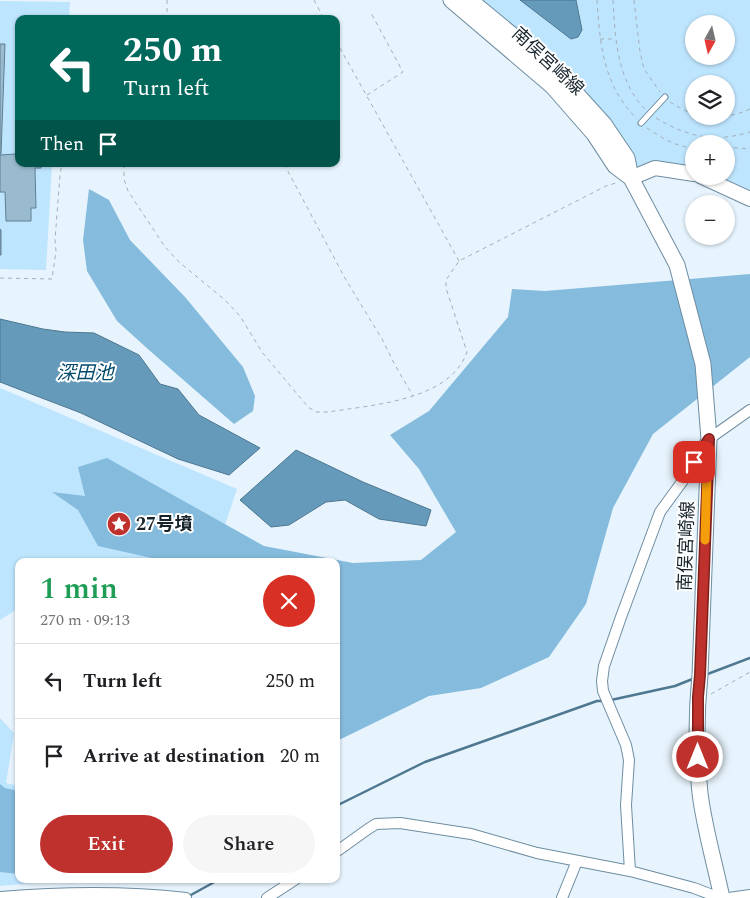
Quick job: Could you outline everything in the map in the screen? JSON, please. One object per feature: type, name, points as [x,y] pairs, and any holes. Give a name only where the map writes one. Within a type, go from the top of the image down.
[{"type":"main road","name":"南俣宮崎線","points":[[451,0],[552,86],[594,134],[615,166],[631,178]]},
{"type":"main road","name":"南俣宮崎線","points":[[470,0],[556,71],[604,124],[627,158],[631,178],[678,265],[703,364],[709,439],[700,675],[697,699],[698,757],[700,795],[721,898]]},
{"type":"street","points":[[631,178],[656,168],[685,173]]},
{"type":"street","points":[[720,185],[750,199]]},
{"type":"street","points":[[630,871],[626,805],[629,760],[626,745],[602,691],[604,666],[660,512],[687,475],[709,439],[750,410]]},
{"type":"street","points":[[340,849],[376,824],[400,822],[471,834],[537,853],[630,871],[694,888],[721,898]]},
{"type":"street","points":[[562,898],[577,861]]},
{"type":"street","points":[[267,898],[290,883]]},
{"type":"street","points":[[0,897],[52,892],[85,892],[148,894],[186,898]]},
{"type":"street","points":[[729,898],[750,895]]},
{"type":"lane","points":[[641,123],[665,97]]},
{"type":"path","points":[[167,0],[167,15]]},
{"type":"path","points":[[314,0],[322,15]]},
{"type":"path","points":[[597,0],[604,63],[613,86],[628,110],[641,123],[668,142],[685,147]]},
{"type":"path","points":[[634,0],[640,52],[644,68],[652,82],[665,97],[685,110]]},
{"type":"path","points":[[367,95],[403,72],[371,14]]},
{"type":"path","points":[[600,39],[616,39]]},
{"type":"path","points":[[340,48],[459,261]]},
{"type":"path","points":[[735,114],[750,109]]},
{"type":"path","points":[[735,148],[750,149]]},
{"type":"path","points":[[0,278],[52,279],[56,251],[55,240],[61,167]]},
{"type":"path","points":[[124,167],[124,179],[128,191],[165,247],[179,262],[225,300],[240,316],[262,352],[308,407],[316,412],[328,412],[414,396],[442,384],[464,362],[467,352],[446,288],[446,280],[459,261],[606,186],[631,178]]},
{"type":"path","points":[[286,167],[342,272],[414,396]]},
{"type":"path","points":[[697,699],[750,672]]},
{"type":"shaded area","points":[[470,0],[750,0],[750,199],[720,185],[735,185],[735,135],[685,135],[685,174],[642,174]]},
{"type":"shaded area","points":[[0,1],[70,2],[69,15],[15,15],[15,167],[52,167],[46,270],[0,269]]},
{"type":"shaded area","points":[[89,189],[109,200],[130,240],[185,297],[243,367],[255,396],[253,411],[234,424],[117,321],[87,271],[83,240]]},
{"type":"shaded area","points":[[750,274],[750,357],[653,434],[613,508],[586,604],[549,657],[481,688],[429,696],[340,739],[340,561],[353,563],[421,560],[456,532],[419,469],[390,435],[429,411],[508,317],[512,289],[545,291]]},
{"type":"shaded area","points":[[0,388],[237,489],[214,558],[15,558],[15,611],[0,620]]},
{"type":"shaded area","points":[[107,458],[264,546],[327,558],[152,558],[98,546],[78,510],[52,492],[85,496],[78,467]]},
{"type":"shaded area","points":[[0,718],[14,733],[6,783],[15,785],[15,883],[34,883],[0,886]]},
{"type":"shaded area","points":[[0,784],[5,788],[15,790],[15,874],[0,872]]},
{"type":"water","points":[[520,0],[576,0],[582,30],[578,37],[571,39]]},
{"type":"water","name":"深田池","points":[[0,319],[43,329],[94,333],[139,355],[160,384],[178,389],[199,415],[260,448],[229,475],[178,459],[81,413],[0,382]]},
{"type":"water","points":[[296,450],[363,482],[431,510],[426,526],[379,519],[345,500],[326,502],[289,525],[271,527],[240,500]]},
{"type":"building","points":[[0,44],[5,44],[1,154],[0,154]]},
{"type":"building","points":[[15,154],[15,167],[41,167],[35,168],[36,208],[31,208],[31,221],[6,221],[5,192],[0,192],[0,155]]},
{"type":"building","points":[[1,230],[1,255],[0,255]]},
{"type":"waterway","points":[[705,675],[750,658]]},
{"type":"waterway","points":[[611,700],[675,686],[695,678]]},
{"type":"waterway","points":[[340,804],[425,762],[597,701],[603,701]]},
{"type":"waterway","points":[[189,896],[213,883]]},
{"type":"slow traffic","points":[[705,540],[707,471]]},
{"type":"place","name":"27号墳","points":[[119,524]]},
{"type":"route","points":[[694,462],[709,439],[698,697],[698,757]]}]
